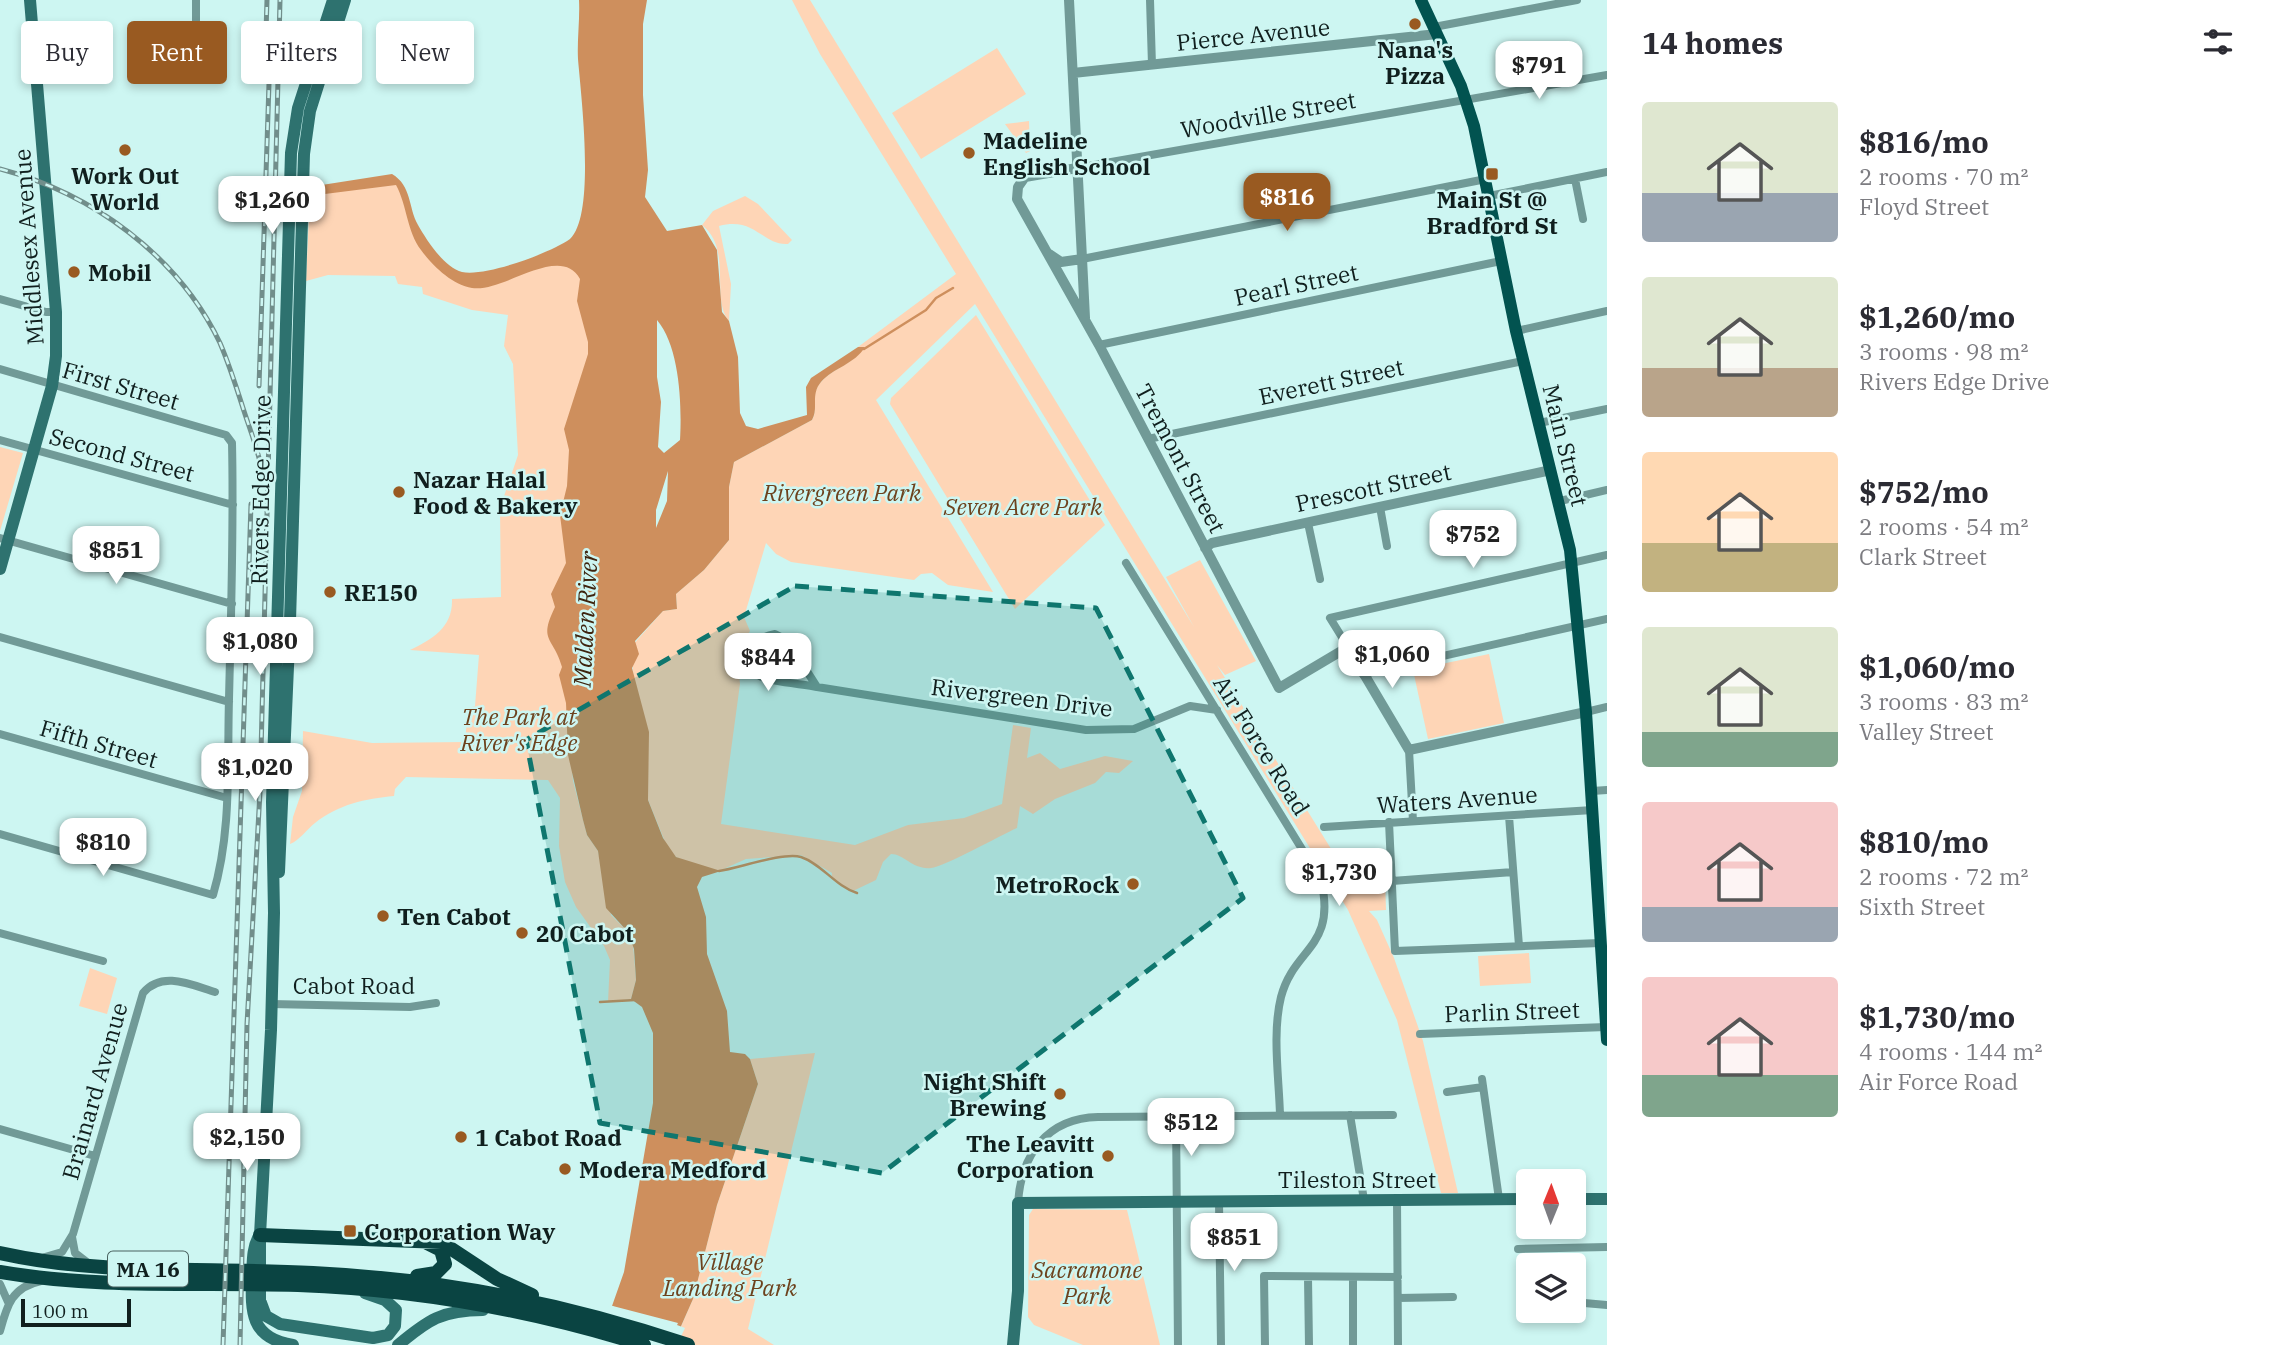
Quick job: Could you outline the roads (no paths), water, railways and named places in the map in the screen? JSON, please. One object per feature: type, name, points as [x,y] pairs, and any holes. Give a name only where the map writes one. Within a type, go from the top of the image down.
[{"type":"highway","points":[[259,1241],[448,1244],[504,1283],[580,1320]]},
{"type":"highway","points":[[378,1278],[423,1276],[441,1270],[445,1262],[441,1250],[432,1244],[419,1242]]},
{"type":"highway","name":"MA 16","points":[[0,1254],[94,1267],[200,1276]]},
{"type":"highway","name":"MA 16","points":[[0,1272],[53,1280],[200,1276],[378,1278],[497,1295],[580,1320],[688,1345]]},
{"type":"highway","name":"MA 16","points":[[286,1278],[327,1287],[433,1297],[525,1314],[580,1320],[644,1345]]},
{"type":"main road","name":"Middlesex Avenue","points":[[0,569],[4,539],[52,386],[56,356],[56,312],[30,0]]},
{"type":"main road","points":[[295,196],[298,108],[333,0]]},
{"type":"main road","points":[[295,196],[310,111],[345,0]]},
{"type":"main road","name":"Main Street","points":[[1422,0],[1465,98],[1486,179],[1516,331],[1560,501],[1573,564],[1593,810],[1602,878],[1600,943],[1605,979],[1607,1036]]},
{"type":"main road","name":"Rivers Edge Drive","points":[[293,1345],[271,1338],[254,1319],[251,1308],[259,1241],[290,621],[295,196]]},
{"type":"main road","name":"Tileston Street","points":[[1018,1203],[1516,1199]]},
{"type":"main road","points":[[1586,1199],[1607,1199]]},
{"type":"main road","points":[[1013,1345],[1018,1291],[1018,1203]]},
{"type":"main road","name":"Rivers Edge Drive","points":[[259,1241],[261,1303],[271,1320],[284,1325],[373,1338],[385,1336],[393,1329],[396,1312],[385,1300],[327,1287]]},
{"type":"main road","points":[[398,1345],[421,1325],[446,1313],[481,1310],[525,1314]]},
{"type":"street","points":[[196,0],[196,21]]},
{"type":"street","points":[[1069,0],[1087,324]]},
{"type":"street","points":[[1150,0],[1152,65]]},
{"type":"street","points":[[1435,30],[1577,0]]},
{"type":"street","name":"Pierce Avenue","points":[[1073,73],[1435,30]]},
{"type":"street","name":"Woodville Street","points":[[1077,168],[1607,75]]},
{"type":"street","name":"Tremont Street","points":[[1077,168],[1025,177],[1018,187],[1017,200],[1099,345],[1279,688],[1348,647]]},
{"type":"street","points":[[1489,196],[1607,172]]},
{"type":"street","points":[[1045,249],[1061,262],[1082,259],[1486,179]]},
{"type":"street","points":[[1575,179],[1583,219]]},
{"type":"street","name":"Pearl Street","points":[[1099,345],[1501,261]]},
{"type":"street","points":[[0,299],[46,312],[56,312]]},
{"type":"street","points":[[1516,331],[1607,311]]},
{"type":"street","name":"Everett Street","points":[[1147,439],[1523,361]]},
{"type":"street","name":"First Street","points":[[0,369],[226,435],[230,439],[233,505]]},
{"type":"street","points":[[1539,423],[1607,409]]},
{"type":"street","name":"Second Street","points":[[0,440],[233,505]]},
{"type":"street","name":"Prescott Street","points":[[1205,548],[1212,543],[1551,470]]},
{"type":"street","points":[[1560,501],[1607,491]]},
{"type":"street","points":[[0,834],[213,895],[223,856],[227,798],[233,505]]},
{"type":"street","points":[[1380,507],[1387,545]]},
{"type":"street","points":[[1308,523],[1320,579]]},
{"type":"street","points":[[4,539],[232,604]]},
{"type":"street","points":[[1413,821],[1409,750],[1330,618],[1607,555]]},
{"type":"street","name":"Air Force Road","points":[[1126,563],[1315,867],[1324,892],[1324,920],[1318,939],[1286,984],[1280,1004],[1280,1115]]},
{"type":"street","points":[[1363,674],[1607,619]]},
{"type":"street","name":"Rivergreen Drive","points":[[817,687],[787,640],[775,634],[761,636],[751,644],[749,662],[759,676],[817,687],[1086,730],[1134,729],[1190,706],[1217,710]]},
{"type":"street","points":[[0,636],[229,702]]},
{"type":"street","points":[[1409,750],[1607,707]]},
{"type":"street","name":"Fifth Street","points":[[0,734],[227,798]]},
{"type":"street","points":[[1592,791],[1607,790]]},
{"type":"street","name":"Waters Avenue","points":[[1324,827],[1593,810]]},
{"type":"street","points":[[1508,816],[1519,946]]},
{"type":"street","points":[[1388,822],[1395,951],[1600,943]]},
{"type":"street","points":[[1392,881],[1513,872]]},
{"type":"street","points":[[0,933],[103,961]]},
{"type":"street","name":"Brainard Avenue","points":[[70,1245],[144,991],[155,984],[170,980],[215,992]]},
{"type":"street","name":"Cabot Road","points":[[271,1004],[410,1007],[436,1003]]},
{"type":"street","name":"Parlin Street","points":[[1420,1034],[1607,1036]]},
{"type":"street","points":[[1447,1092],[1483,1083],[1499,1199]]},
{"type":"street","points":[[1176,1115],[1178,1345]]},
{"type":"street","points":[[1018,1203],[1022,1172],[1038,1142],[1070,1120],[1176,1115],[1393,1115]]},
{"type":"street","points":[[1350,1115],[1364,1200]]},
{"type":"street","points":[[0,1129],[95,1156]]},
{"type":"street","points":[[1397,1200],[1398,1345]]},
{"type":"street","points":[[1219,1202],[1221,1345]]},
{"type":"street","points":[[28,1259],[57,1255],[70,1245],[79,1258],[94,1267]]},
{"type":"street","points":[[1518,1249],[1607,1247]]},
{"type":"street","points":[[1265,1345],[1264,1276],[1398,1277]]},
{"type":"street","points":[[1353,1277],[1353,1345]]},
{"type":"street","points":[[1308,1278],[1309,1345]]},
{"type":"street","points":[[0,1331],[8,1302],[24,1286],[53,1280]]},
{"type":"street","points":[[0,1284],[8,1302]]},
{"type":"street","points":[[1398,1298],[1453,1297]]},
{"type":"street","points":[[1586,1303],[1607,1305]]},
{"type":"water","name":"Malden River","points":[[579,0],[647,0],[643,24],[643,95],[648,170],[645,197],[667,231],[702,225],[717,250],[722,312],[729,321],[738,357],[740,413],[746,426],[758,429],[807,415],[806,387],[811,378],[858,347],[865,347],[856,358],[821,382],[816,392],[812,420],[734,462],[729,487],[729,540],[704,570],[676,594],[677,609],[663,611],[635,641],[639,654],[632,668],[649,732],[648,800],[663,838],[676,857],[721,871],[702,877],[697,887],[706,917],[707,954],[727,1011],[730,1052],[745,1054],[750,1059],[758,1084],[717,1205],[693,1299],[678,1333],[612,1306],[624,1272],[653,1103],[653,1033],[642,1007],[631,999],[636,980],[634,949],[628,932],[606,908],[598,851],[587,835],[568,755],[566,703],[559,675],[562,667],[547,633],[555,607],[551,594],[566,563],[560,515],[567,486],[569,450],[564,429],[588,354],[588,342],[577,301],[580,279],[571,269],[559,266],[545,267],[485,288],[465,286],[443,274],[416,243],[396,185],[309,196],[309,187],[392,174],[403,184],[415,218],[431,246],[443,260],[462,272],[486,271],[518,263],[570,239],[578,226],[585,181],[584,126],[578,59]],"holes":[[[657,320],[671,345],[680,394],[680,440],[664,453],[658,447],[661,402],[657,377]],[[668,471],[667,501],[656,528],[656,510]]]},
{"type":"waterway","points":[[864,349],[926,310],[936,298],[953,288]]},
{"type":"waterway","points":[[719,871],[772,858],[801,857],[857,893]]},
{"type":"waterway","points":[[600,1002],[635,1000]]},
{"type":"railway","points":[[266,21],[267,0]]},
{"type":"railway","points":[[240,1345],[247,1024],[260,792],[280,0]]},
{"type":"railway","points":[[259,386],[269,84]]},
{"type":"railway","points":[[0,169],[34,180],[99,211],[156,256],[181,282],[220,343],[263,475]]},
{"type":"railway","points":[[223,1345],[251,504]]},
{"type":"place","name":"Nana's Pizza","points":[[1415,24]]},
{"type":"place","name":"Work Out World","points":[[125,150]]},
{"type":"place","name":"Madeline English School","points":[[969,153]]},
{"type":"place","name":"Main St @ Bradford St","points":[[1492,174]]},
{"type":"place","name":"Mobil","points":[[74,272]]},
{"type":"place","name":"Nazar Halal Food & Bakery","points":[[399,492]]},
{"type":"place","name":"RE150","points":[[330,592]]},
{"type":"place","name":"MetroRock","points":[[1133,884]]},
{"type":"place","name":"Ten Cabot","points":[[383,916]]},
{"type":"place","name":"20 Cabot","points":[[522,933]]},
{"type":"place","name":"Night Shift Brewing","points":[[1060,1094]]},
{"type":"place","name":"1 Cabot Road","points":[[461,1137]]},
{"type":"place","name":"The Leavitt Corporation","points":[[1108,1156]]},
{"type":"place","name":"Modera Medford","points":[[565,1169]]},
{"type":"place","name":"Corporation Way","points":[[350,1231]]},
{"type":"park label","name":"Rivergreen Park","points":[[842,492]]},
{"type":"park label","name":"Seven Acre Park","points":[[1023,506]]},
{"type":"park label","name":"The Park at River's Edge","points":[[519,729]]},
{"type":"park label","name":"Village Landing Park","points":[[730,1274]]},
{"type":"park label","name":"Sacramone Park","points":[[1087,1282]]}]
